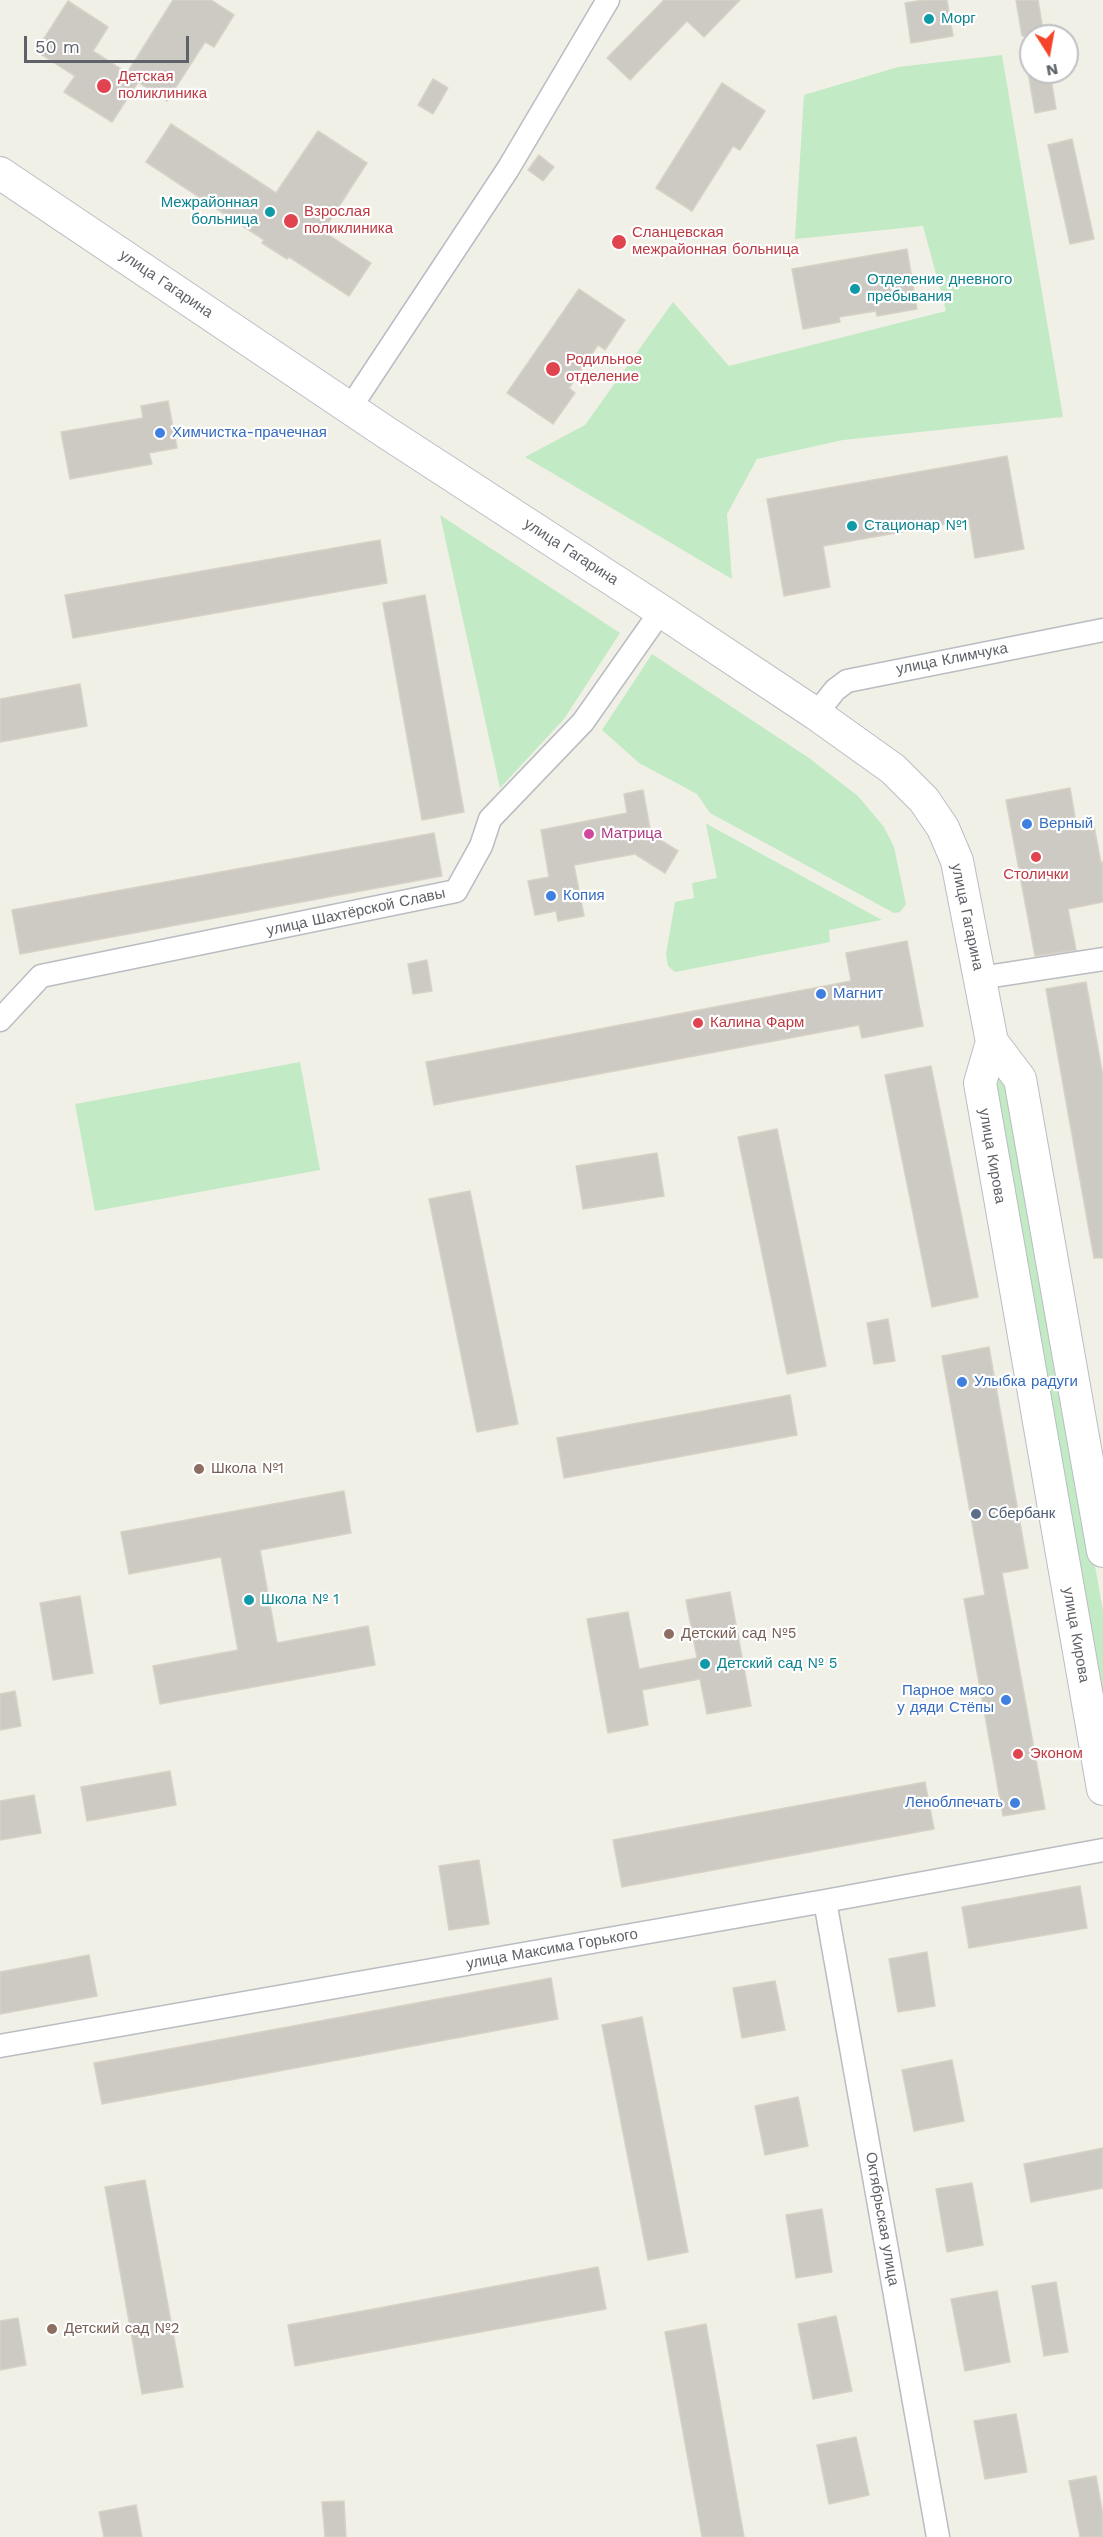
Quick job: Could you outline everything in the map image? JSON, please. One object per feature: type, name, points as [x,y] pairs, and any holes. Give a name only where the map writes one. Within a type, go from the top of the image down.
[{"type":"main road","name":"улица Гагарина","points":[[0,173],[350,408],[816,714],[893,770],[924,800],[943,828],[957,861],[992,1042]]},
{"type":"main road","points":[[992,1042],[1020,1078],[1103,1551]]},
{"type":"main road","name":"улица Кирова","points":[[992,1042],[980,1083],[1103,1789]]},
{"type":"street","points":[[350,408],[508,169],[608,0]]},
{"type":"street","name":"улица Шахтёрской Славы","points":[[0,1020],[41,976],[456,891],[481,846],[490,819],[583,722],[661,611]]},
{"type":"street","name":"улица Климчука","points":[[816,714],[835,690],[847,681],[1103,630]]},
{"type":"street","points":[[980,978],[1103,959]]},
{"type":"street","name":"улица Максима Горького","points":[[0,2046],[1103,1850]]},
{"type":"street","name":"Октябрьская улица","points":[[825,1901],[938,2537]]},
{"type":"green space","points":[[1002,55],[1063,417],[843,440],[757,459],[727,514],[732,579],[525,457],[585,425],[673,302],[729,366],[946,311],[923,226],[795,239],[804,95],[898,67]]},
{"type":"green space","points":[[440,515],[620,633],[564,719],[500,788]]},
{"type":"green space","points":[[652,654],[809,758],[858,796],[884,827],[894,847],[906,904],[900,912],[894,913],[710,813],[697,794],[639,763],[602,730]]},
{"type":"green space","points":[[706,824],[882,920],[829,930],[830,942],[675,972],[668,966],[666,954],[675,902],[694,898],[692,883],[717,878]]},
{"type":"green space","points":[[300,1062],[320,1170],[95,1211],[75,1104]]},
{"type":"green space","points":[[993,1071],[1008,1075],[1103,1611],[1103,1712]]},
{"type":"building","points":[[173,0],[211,0],[234,15],[214,47],[205,42],[167,101],[138,82],[112,122],[64,92],[75,76],[36,51],[68,1],[108,27],[93,51],[127,73]]},
{"type":"building","points":[[664,0],[740,0],[704,37],[687,21],[630,80],[607,58]]},
{"type":"building","name":"Морг","points":[[947,0],[953,36],[911,43],[905,3]]},
{"type":"building","points":[[1016,0],[1038,0],[1042,24],[1020,24]]},
{"type":"building","points":[[433,79],[448,88],[433,114],[418,105]]},
{"type":"building","points":[[722,83],[765,111],[740,150],[733,146],[692,211],[656,188]]},
{"type":"building","points":[[1030,84],[1052,84],[1056,109],[1035,113]]},
{"type":"building","name":"Межрайонная больница","points":[[171,124],[276,193],[318,131],[367,163],[323,231],[371,263],[349,296],[289,257],[287,259],[262,243],[264,240],[146,162]]},
{"type":"building","points":[[1072,139],[1094,239],[1070,244],[1048,145]]},
{"type":"building","points":[[539,155],[554,167],[543,181],[528,170]]},
{"type":"building","name":"Отделение дневного пребывания","points":[[907,249],[917,309],[877,316],[876,311],[839,317],[840,322],[803,329],[792,269]]},
{"type":"building","name":"Родильное отделение","points":[[579,289],[625,320],[605,350],[598,345],[569,388],[575,393],[553,424],[507,393]]},
{"type":"building","points":[[168,401],[177,448],[149,453],[152,464],[70,479],[61,432],[143,418],[141,406]]},
{"type":"building","name":"Стационар №1","points":[[1007,456],[1024,549],[975,558],[969,520],[823,546],[830,587],[784,596],[767,499]]},
{"type":"building","points":[[380,540],[387,583],[73,638],[65,595]]},
{"type":"building","points":[[425,595],[464,812],[422,820],[383,603]]},
{"type":"building","points":[[80,684],[87,726],[0,742],[0,699]]},
{"type":"building","points":[[1070,788],[1077,829],[1094,826],[1101,863],[1103,862],[1103,902],[1068,909],[1076,950],[1035,956],[1006,800]]},
{"type":"building","points":[[643,790],[651,834],[678,851],[665,873],[635,854],[574,865],[584,916],[558,921],[556,911],[535,915],[528,881],[549,877],[541,830],[627,813],[624,794]]},
{"type":"building","points":[[434,833],[442,876],[20,954],[12,910]]},
{"type":"building","points":[[907,941],[923,1026],[862,1038],[859,1025],[434,1105],[426,1062],[851,981],[846,953]]},
{"type":"building","points":[[427,960],[432,991],[413,994],[408,964]]},
{"type":"building","points":[[1086,982],[1103,1076],[1103,1258],[1094,1258],[1046,989]]},
{"type":"building","points":[[931,1066],[978,1297],[932,1307],[885,1075]]},
{"type":"building","points":[[777,1129],[826,1366],[787,1374],[738,1137]]},
{"type":"building","points":[[657,1153],[664,1196],[583,1209],[576,1166]]},
{"type":"building","points":[[470,1191],[518,1424],[477,1432],[429,1199]]},
{"type":"building","points":[[888,1319],[895,1361],[874,1364],[867,1323]]},
{"type":"building","points":[[989,1347],[1028,1568],[1002,1573],[1045,1809],[1003,1816],[964,1599],[985,1595],[942,1356]]},
{"type":"building","points":[[790,1395],[797,1435],[564,1478],[557,1438]]},
{"type":"building","name":"Школа № 1","points":[[344,1491],[351,1533],[260,1550],[277,1643],[368,1626],[375,1665],[160,1704],[153,1666],[238,1650],[221,1557],[129,1574],[121,1532]]},
{"type":"building","name":"Детский сад № 5","points":[[730,1592],[751,1706],[707,1714],[700,1679],[642,1690],[648,1725],[608,1733],[587,1619],[628,1612],[639,1669],[697,1658],[686,1600]]},
{"type":"building","points":[[80,1596],[93,1673],[53,1680],[40,1603]]},
{"type":"building","points":[[15,1691],[21,1726],[0,1730],[0,1694]]},
{"type":"building","points":[[170,1771],[176,1805],[87,1821],[81,1787]]},
{"type":"building","points":[[925,1782],[934,1829],[622,1887],[613,1840]]},
{"type":"building","points":[[34,1795],[41,1833],[0,1840],[0,1801]]},
{"type":"building","points":[[479,1860],[489,1924],[449,1930],[439,1866]]},
{"type":"building","points":[[1080,1886],[1087,1928],[969,1948],[962,1907]]},
{"type":"building","points":[[927,1952],[935,2006],[898,2012],[889,1959]]},
{"type":"building","points":[[89,1955],[97,1996],[0,2014],[0,1972]]},
{"type":"building","points":[[551,1978],[558,2019],[102,2104],[94,2063]]},
{"type":"building","points":[[775,1981],[785,2030],[742,2038],[733,1988]]},
{"type":"building","points":[[642,2017],[688,2252],[648,2260],[602,2025]]},
{"type":"building","points":[[952,2060],[964,2121],[914,2131],[902,2070]]},
{"type":"building","points":[[798,2097],[808,2146],[765,2155],[755,2106]]},
{"type":"building","points":[[1103,2148],[1103,2188],[1031,2202],[1024,2164]]},
{"type":"building","points":[[145,2180],[183,2387],[142,2394],[105,2187]]},
{"type":"building","points":[[972,2183],[983,2245],[947,2252],[936,2189]]},
{"type":"building","points":[[822,2209],[832,2272],[796,2278],[786,2215]]},
{"type":"building","points":[[598,2267],[606,2309],[295,2366],[288,2325]]},
{"type":"building","points":[[1056,2282],[1068,2352],[1044,2356],[1032,2286]]},
{"type":"building","points":[[997,2291],[1010,2362],[965,2371],[951,2299]]},
{"type":"building","points":[[836,2316],[852,2391],[813,2399],[798,2324]]},
{"type":"building","points":[[18,2318],[26,2365],[0,2370],[0,2321]]},
{"type":"building","points":[[706,2324],[744,2537],[702,2537],[665,2332]]},
{"type":"building","points":[[1016,2414],[1027,2472],[985,2479],[974,2421]]},
{"type":"building","points":[[856,2437],[869,2495],[829,2504],[817,2445]]},
{"type":"building","points":[[1096,2476],[1103,2515],[1103,2537],[1080,2537],[1069,2481]]},
{"type":"building","points":[[344,2501],[346,2537],[325,2537],[322,2502]]},
{"type":"building","points":[[136,2505],[142,2537],[104,2537],[99,2512]]},
{"type":"place","name":"Морг","points":[[929,19]]},
{"type":"place","name":"Детская поликлиника","points":[[104,86]]},
{"type":"place","name":"Межрайонная больница","points":[[270,212]]},
{"type":"place","name":"Взрослая поликлиника","points":[[291,221]]},
{"type":"place","name":"Сланцевская межрайонная больница","points":[[619,242]]},
{"type":"place","name":"Отделение дневного пребывания","points":[[855,289]]},
{"type":"place","name":"Родильное отделение","points":[[553,369]]},
{"type":"place","name":"Химчистка-прачечная","points":[[160,433]]},
{"type":"place","name":"Стационар №1","points":[[852,526]]},
{"type":"place","name":"Верный","points":[[1027,824]]},
{"type":"place","name":"Матрица","points":[[589,834]]},
{"type":"place","name":"Столички","points":[[1036,857]]},
{"type":"place","name":"Копия","points":[[551,896]]},
{"type":"place","name":"Магнит","points":[[821,994]]},
{"type":"place","name":"Калина Фарм","points":[[698,1023]]},
{"type":"place","name":"Улыбка радуги","points":[[962,1382]]},
{"type":"place","name":"Школа №1","points":[[199,1469]]},
{"type":"place","name":"Сбербанк","points":[[976,1514]]},
{"type":"place","name":"Школа № 1","points":[[249,1600]]},
{"type":"place","name":"Детский сад №5","points":[[669,1634]]},
{"type":"place","name":"Детский сад № 5","points":[[705,1664]]},
{"type":"place","name":"Парное мясо у дяди Стёпы","points":[[1006,1700]]},
{"type":"place","name":"Эконом","points":[[1018,1754]]},
{"type":"place","name":"Леноблпечать","points":[[1015,1803]]},
{"type":"place","name":"Детский сад №2","points":[[52,2329]]}]
